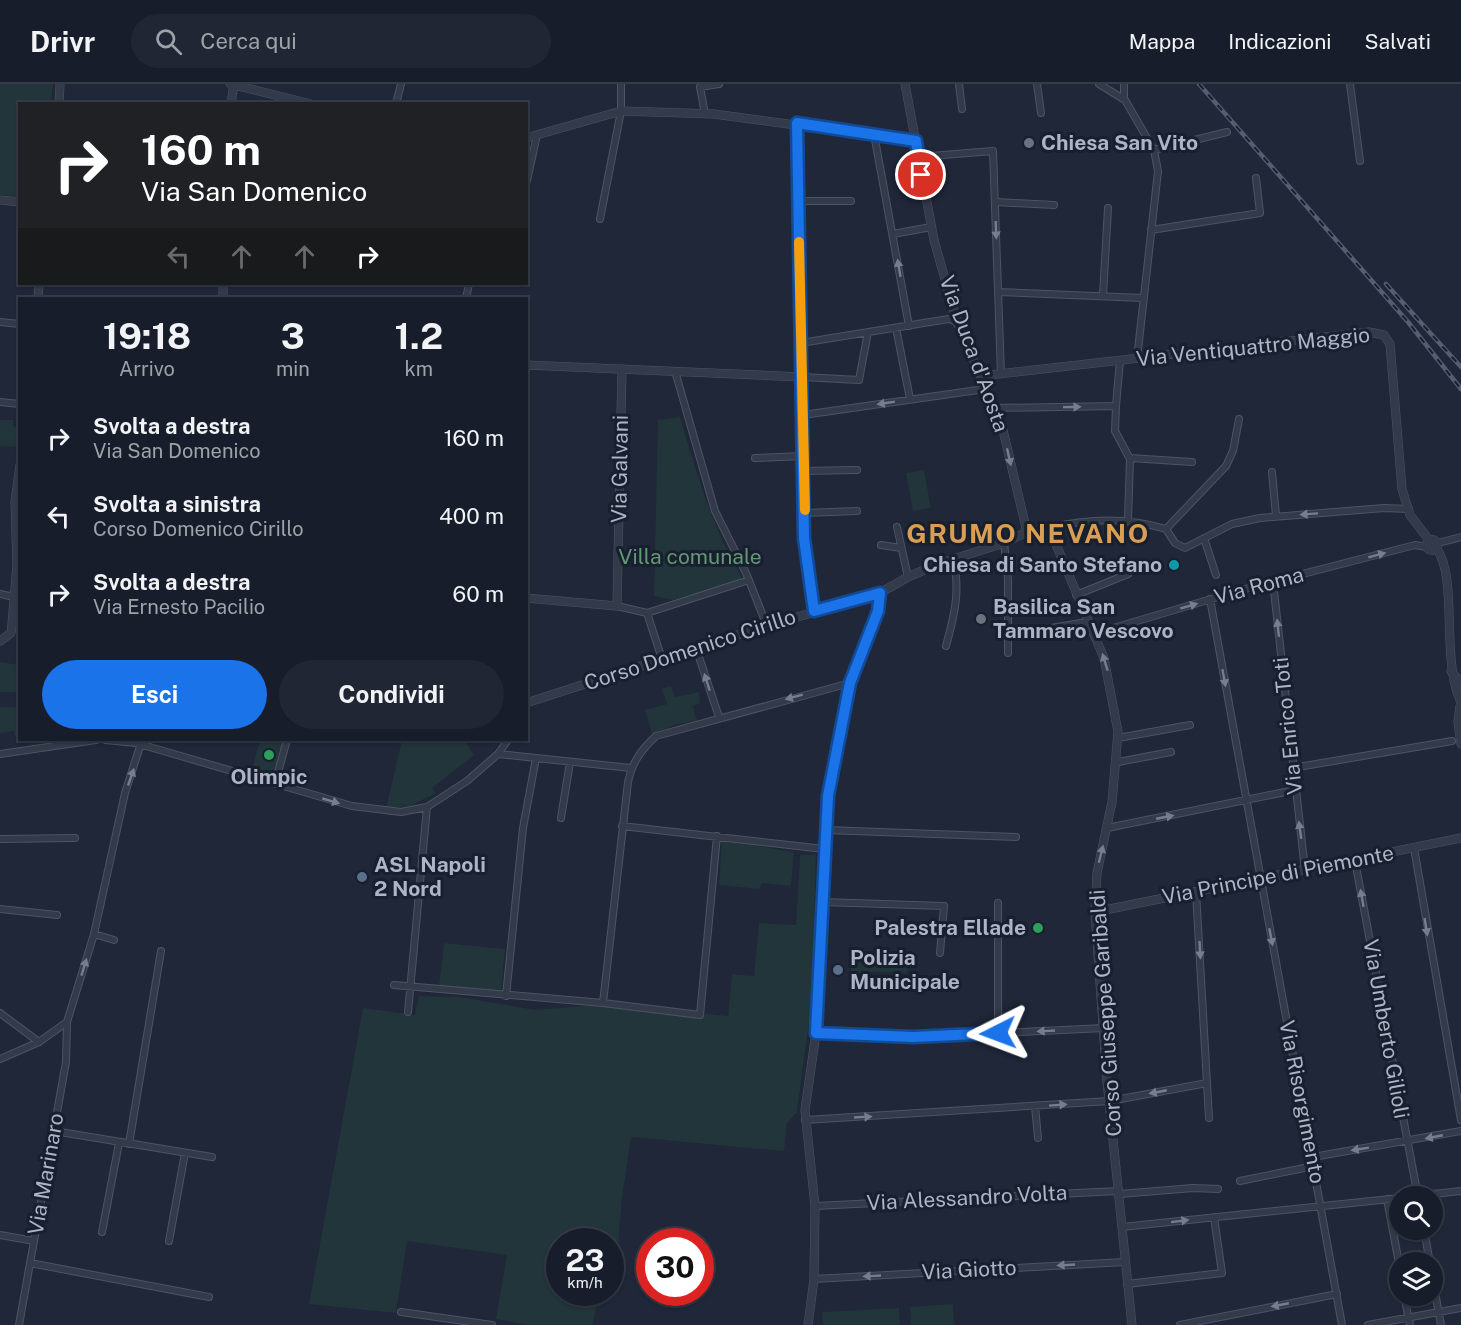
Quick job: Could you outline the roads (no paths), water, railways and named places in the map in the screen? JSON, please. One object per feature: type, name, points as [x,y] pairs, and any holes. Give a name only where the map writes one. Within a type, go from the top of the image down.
[{"type":"street","points":[[59,102],[60,84]]},
{"type":"street","points":[[396,102],[401,84]]},
{"type":"street","points":[[600,219],[621,111],[621,84]]},
{"type":"street","points":[[705,114],[700,87],[716,84]]},
{"type":"street","name":"Via Duca d'Aosta","points":[[905,84],[931,227],[957,322],[1002,426],[1023,533]]},
{"type":"street","points":[[959,84],[962,109]]},
{"type":"street","points":[[1037,84],[1041,113]]},
{"type":"street","points":[[1099,84],[1124,99],[1143,126],[1154,150],[1158,171],[1137,358]]},
{"type":"street","points":[[1124,84],[1124,99]]},
{"type":"street","points":[[1350,84],[1360,161]]},
{"type":"street","points":[[231,102],[233,85],[303,102]]},
{"type":"street","points":[[528,137],[621,111],[705,114],[797,123],[916,141]]},
{"type":"street","points":[[797,123],[804,538],[814,611]]},
{"type":"street","points":[[1154,150],[1227,132]]},
{"type":"street","points":[[874,134],[909,326]]},
{"type":"street","points":[[528,176],[537,135]]},
{"type":"street","points":[[918,157],[993,151],[1000,374]]},
{"type":"street","points":[[1151,230],[1260,213],[1256,178]]},
{"type":"street","points":[[0,200],[18,202]]},
{"type":"street","points":[[798,201],[851,201]]},
{"type":"street","points":[[995,202],[1054,205]]},
{"type":"street","points":[[1103,296],[1108,208]]},
{"type":"street","points":[[892,234],[931,227]]},
{"type":"street","points":[[998,292],[1143,298]]},
{"type":"street","points":[[801,343],[949,320],[957,322]]},
{"type":"street","points":[[0,322],[18,324]]},
{"type":"street","points":[[896,328],[910,399]]},
{"type":"street","points":[[528,365],[859,380],[868,332]]},
{"type":"street","name":"Via Ventiquattro Maggio","points":[[981,376],[1369,332],[1384,335],[1390,344],[1402,489],[1409,509],[1428,543]]},
{"type":"street","points":[[1120,360],[1115,431],[1130,458],[1128,520]]},
{"type":"street","name":"Via Galvani","points":[[617,606],[622,369]]},
{"type":"street","points":[[675,370],[715,511],[749,580],[767,626]]},
{"type":"street","points":[[803,415],[986,389]]},
{"type":"street","points":[[0,402],[18,404]]},
{"type":"street","points":[[993,408],[1116,406]]},
{"type":"street","points":[[1166,529],[1226,466],[1233,451],[1239,419]]},
{"type":"street","points":[[755,458],[804,456]]},
{"type":"street","points":[[1130,458],[1192,462]]},
{"type":"street","points":[[804,471],[857,470]]},
{"type":"street","points":[[1272,472],[1276,516]]},
{"type":"street","points":[[0,641],[11,633],[17,598],[15,502],[18,480]]},
{"type":"street","points":[[1044,528],[1072,522],[1128,520],[1166,529],[1175,543],[1185,548],[1232,524],[1276,516],[1391,508],[1409,509]]},
{"type":"street","points":[[805,513],[857,511]]},
{"type":"street","points":[[897,527],[908,577]]},
{"type":"street","name":"Corso Domenico Cirillo","points":[[531,701],[662,658],[880,593],[908,577],[953,559],[1004,543],[1023,533],[1044,528]]},
{"type":"street","name":"Corso Giuseppe Garibaldi","points":[[1044,528],[1104,658],[1118,738],[1118,762],[1097,873],[1095,912],[1107,1102],[1132,1325]]},
{"type":"street","points":[[1428,543],[1431,550],[1461,537]]},
{"type":"street","points":[[1204,538],[1216,575]]},
{"type":"street","points":[[1004,543],[1008,579],[1008,653]]},
{"type":"street","name":"Via Roma","points":[[1093,634],[1210,599],[1428,543]]},
{"type":"street","points":[[881,545],[901,548]]},
{"type":"street","points":[[1437,546],[1445,572],[1450,670],[1460,702],[1461,744]]},
{"type":"street","points":[[946,646],[958,598],[957,575],[953,559]]},
{"type":"street","points":[[1076,595],[1128,574]]},
{"type":"street","points":[[528,598],[617,606],[647,612],[749,580]]},
{"type":"street","name":"Via Enrico Toti","points":[[1273,582],[1305,870]]},
{"type":"street","points":[[808,1325],[814,1279],[815,1206],[805,1120],[819,1033],[824,849],[834,759],[850,683],[878,611],[880,593]]},
{"type":"street","points":[[0,594],[17,598]]},
{"type":"street","name":"Via Risorgimento","points":[[1210,599],[1260,879],[1322,1204],[1342,1325]]},
{"type":"street","points":[[647,612],[662,658]]},
{"type":"street","points":[[12,624],[18,616]]},
{"type":"street","points":[[1008,629],[1033,631],[1087,622]]},
{"type":"street","points":[[696,648],[718,717]]},
{"type":"street","points":[[1450,670],[1461,682]]},
{"type":"street","points":[[604,1001],[622,826],[631,768],[644,747],[656,736],[718,717],[850,683]]},
{"type":"street","points":[[1118,738],[1190,725]]},
{"type":"street","points":[[0,754],[89,741]]},
{"type":"street","points":[[124,741],[142,742],[329,800],[370,809],[400,812],[428,807],[467,782],[498,754],[507,741]]},
{"type":"street","points":[[275,783],[287,741]]},
{"type":"street","points":[[1292,768],[1452,741]]},
{"type":"street","name":"Via Marinaro","points":[[19,1325],[66,1062],[67,1023],[94,934],[125,793],[142,742]]},
{"type":"street","points":[[1118,762],[1171,752]]},
{"type":"street","points":[[498,754],[631,768]]},
{"type":"street","points":[[506,996],[523,828],[536,758]]},
{"type":"street","points":[[561,818],[570,762]]},
{"type":"street","points":[[1107,828],[1295,790]]},
{"type":"street","points":[[408,1012],[428,807]]},
{"type":"street","points":[[622,826],[824,849]]},
{"type":"street","points":[[826,830],[1016,837]]},
{"type":"street","points":[[394,985],[506,996],[604,1001],[700,1014],[717,836]]},
{"type":"street","points":[[0,839],[75,838]]},
{"type":"street","name":"Via Principe di Piemonte","points":[[1095,912],[1461,838]]},
{"type":"street","points":[[1414,848],[1427,936],[1461,1120]]},
{"type":"street","name":"Via Umberto Gilioli","points":[[1355,861],[1416,1186]]},
{"type":"street","points":[[1196,892],[1209,1118]]},
{"type":"street","points":[[822,902],[944,906],[940,953]]},
{"type":"street","points":[[998,903],[998,1033]]},
{"type":"street","points":[[0,909],[57,915]]},
{"type":"street","points":[[94,934],[114,939]]},
{"type":"street","points":[[129,1144],[161,951]]},
{"type":"street","points":[[0,1013],[39,1042]]},
{"type":"street","points":[[0,1051],[3,1058],[39,1042],[67,1023]]},
{"type":"street","points":[[819,1033],[913,1037],[1104,1028]]},
{"type":"street","points":[[805,1120],[1107,1102],[1207,1083]]},
{"type":"street","points":[[1035,1106],[1038,1138]]},
{"type":"street","points":[[54,1131],[212,1157]]},
{"type":"street","points":[[1312,1157],[1461,1131]]},
{"type":"street","points":[[102,1232],[118,1143]]},
{"type":"street","points":[[169,1241],[185,1153]]},
{"type":"street","points":[[1240,1181],[1314,1166]]},
{"type":"street","name":"Via Alessandro Volta","points":[[815,1206],[1193,1188],[1218,1190]]},
{"type":"street","points":[[1443,1193],[1461,1191]]},
{"type":"street","points":[[1122,1227],[1322,1204],[1387,1199],[1397,1252]]},
{"type":"street","points":[[1127,1284],[1222,1274],[1214,1217]]},
{"type":"street","points":[[0,1235],[34,1241]]},
{"type":"street","name":"Via Giotto","points":[[814,1279],[1125,1262]]},
{"type":"street","points":[[30,1263],[209,1297]]},
{"type":"street","points":[[1180,1325],[1337,1294]]},
{"type":"street","points":[[1406,1306],[1409,1321]]},
{"type":"street","points":[[1438,1306],[1441,1325]]},
{"type":"street","points":[[1368,1325],[1409,1321],[1461,1308]]},
{"type":"street","points":[[401,1312],[492,1325]]},
{"type":"railway","points":[[1199,84],[1408,322],[1461,389]]},
{"type":"railway","points":[[1386,284],[1461,367]]},
{"type":"place","name":"Chiesa San Vito","points":[[1029,143]]},
{"type":"place","name":"Chiesa di Santo Stefano","points":[[1174,565]]},
{"type":"place","name":"Basilica San Tammaro Vescovo","points":[[981,619]]},
{"type":"place","name":"Olimpic","points":[[269,755]]},
{"type":"place","name":"ASL Napoli 2 Nord","points":[[362,877]]},
{"type":"place","name":"Palestra Ellade","points":[[1038,928]]},
{"type":"place","name":"Polizia Municipale","points":[[838,970]]},
{"type":"district","name":"GRUMO NEVANO","points":[[1028,534]]},
{"type":"park label","name":"Villa comunale","points":[[690,557]]}]
